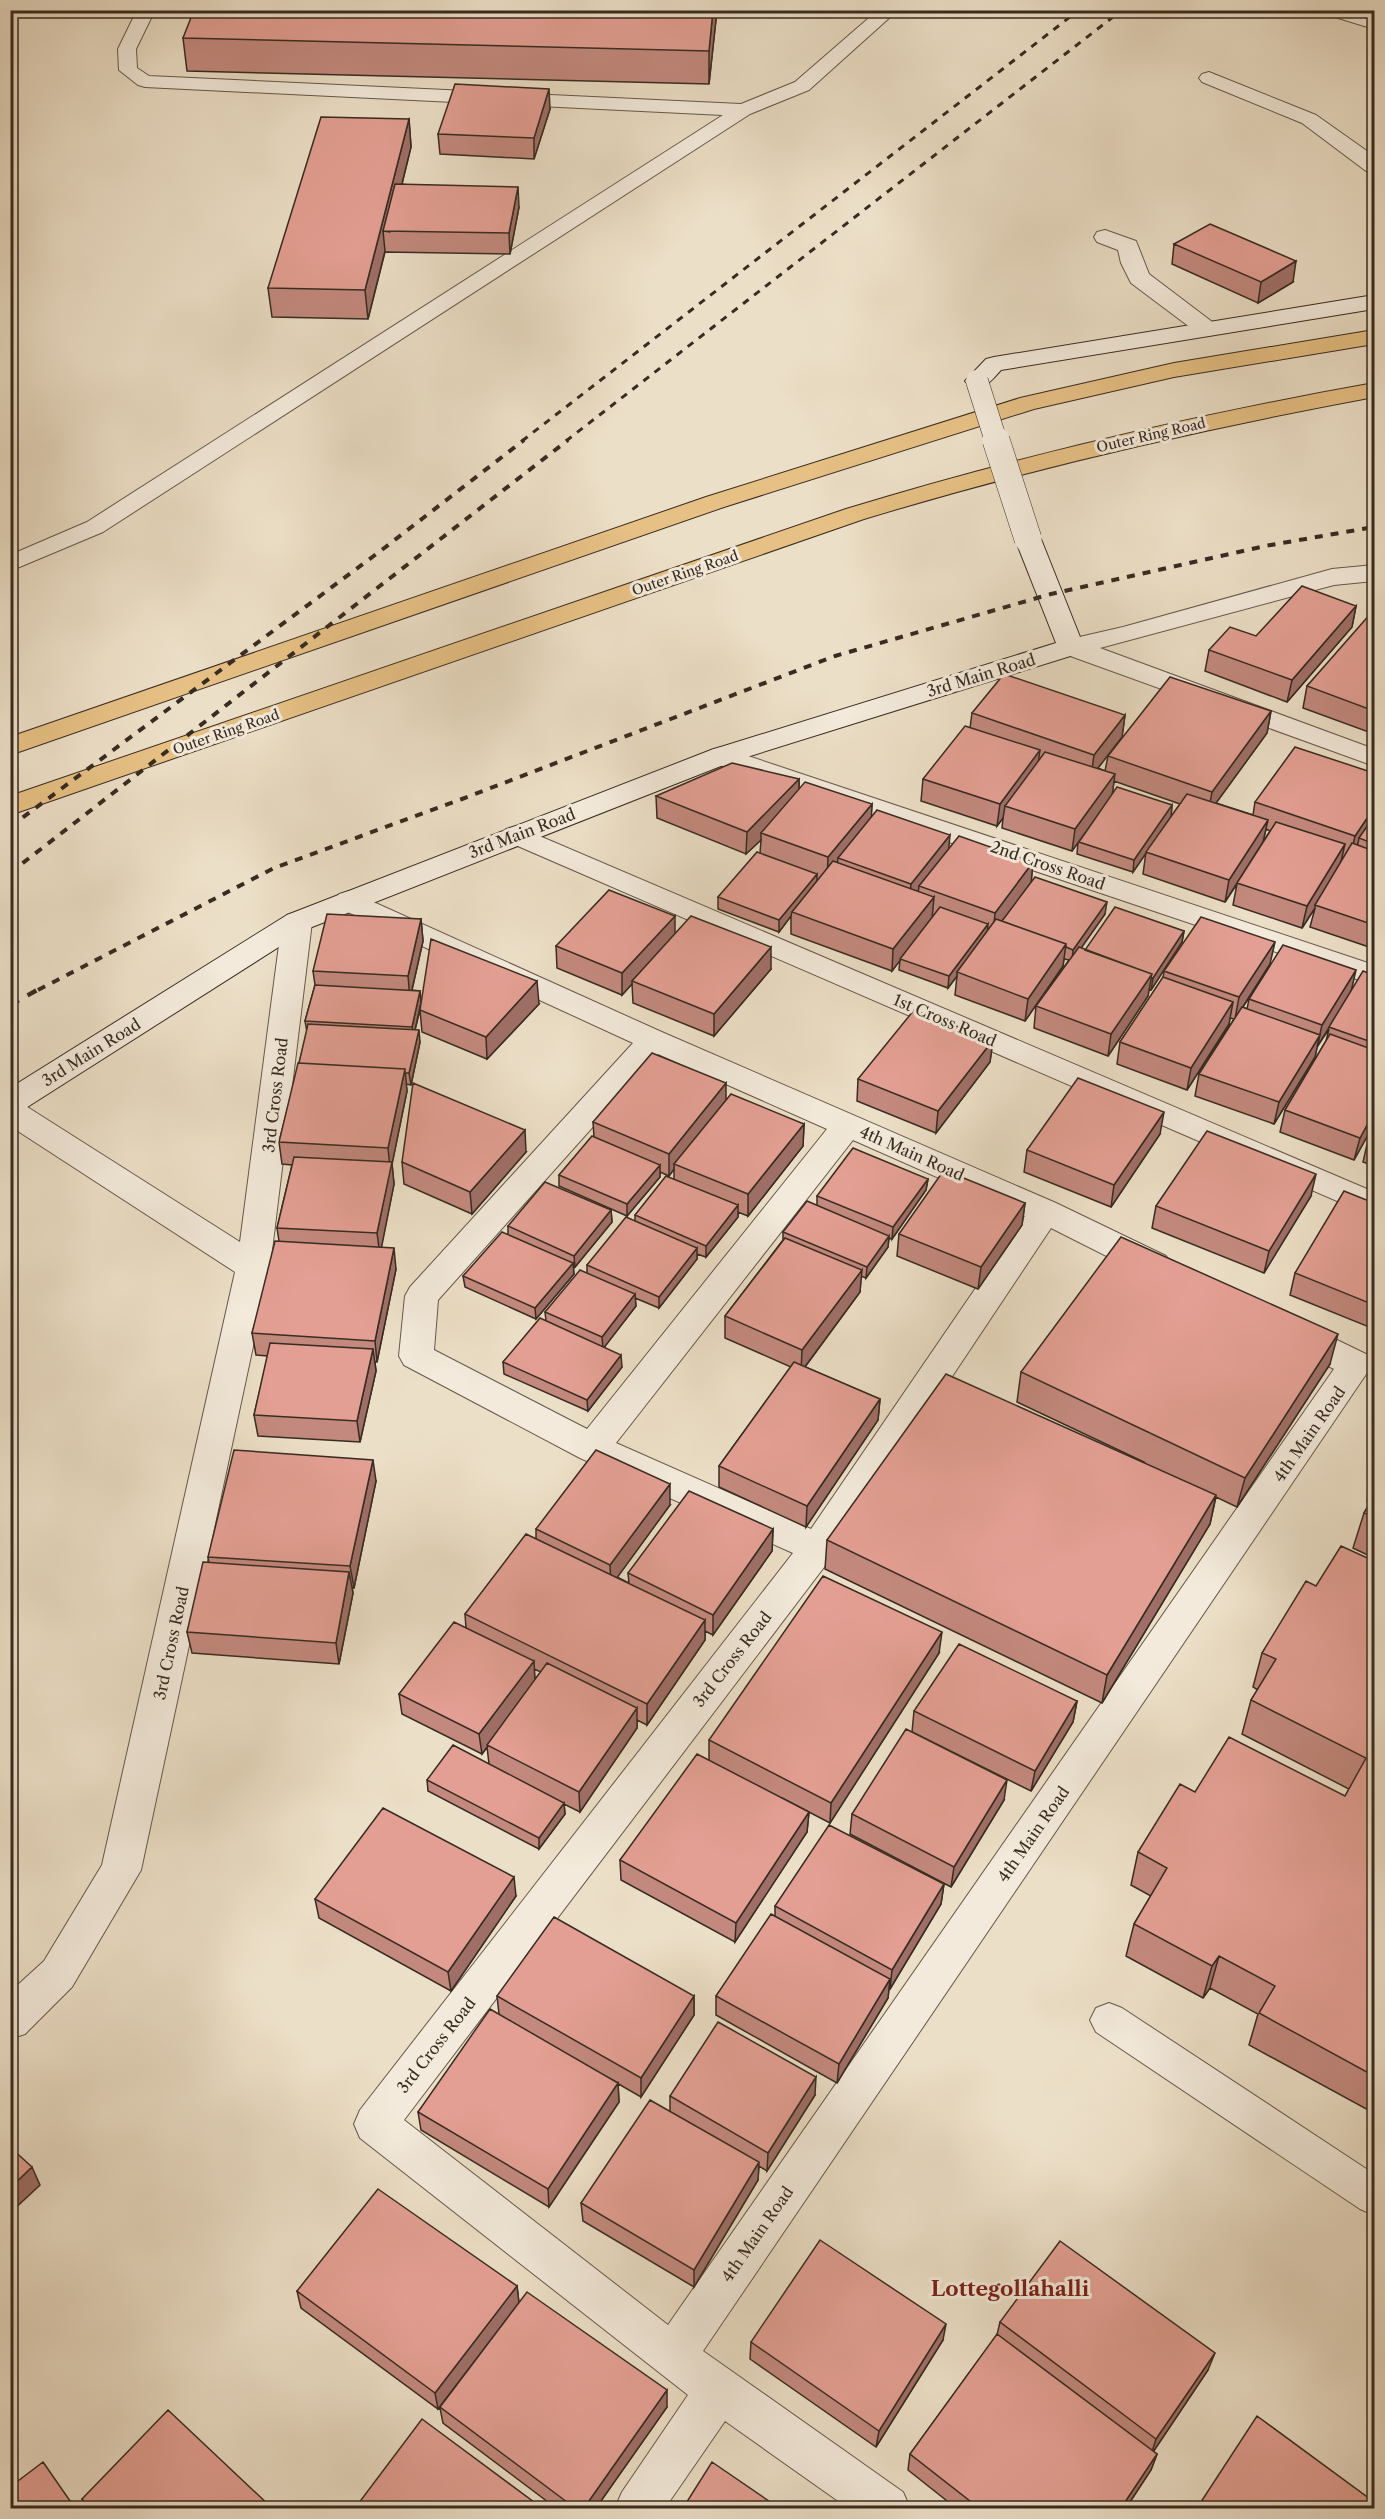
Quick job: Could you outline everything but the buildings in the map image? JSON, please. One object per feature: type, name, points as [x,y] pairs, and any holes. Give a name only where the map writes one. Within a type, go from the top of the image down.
[{"type":"highway","points":[[10,747],[715,502],[1028,403],[1173,370],[1374,337]]},
{"type":"highway","name":"Outer Ring Road","points":[[10,806],[855,514],[953,483],[1267,408],[1374,390]]},
{"type":"street","points":[[1332,10],[1374,23]]},
{"type":"street","points":[[1209,78],[1309,119],[1374,166]]},
{"type":"street","points":[[1105,237],[1128,246],[1139,278],[1207,329]]},
{"type":"street","points":[[1374,302],[994,364],[977,381],[1028,539],[1071,646],[1374,758]]},
{"type":"street","points":[[1332,577],[1374,573]]},
{"type":"street","points":[[1332,577],[1374,592]]},
{"type":"street","name":"3rd Main Road","points":[[10,1103],[297,922],[349,901],[721,756],[1071,646],[1128,634],[1332,577]]},
{"type":"street","name":"2nd Cross Road","points":[[721,756],[1374,975]]},
{"type":"street","name":"1st Cross Road","points":[[516,835],[1374,1205]]},
{"type":"street","name":"4th Main Road","points":[[349,901],[653,1040],[1045,1211],[1184,1280]]},
{"type":"street","name":"3rd Cross Road","points":[[10,2020],[58,1974],[121,1870],[253,1267],[297,922]]},
{"type":"street","points":[[653,1040],[422,1296],[416,1356],[592,1448],[818,1548]]},
{"type":"street","points":[[10,1111],[253,1267]]},
{"type":"street","points":[[592,1448],[848,1125]]},
{"type":"street","name":"3rd Cross Road","points":[[673,2357],[375,2124],[818,1548],[1045,1211]]},
{"type":"street","name":"4th Main Road","points":[[673,2357],[1356,1365],[1260,1317]]},
{"type":"street","points":[[673,2357],[886,2508]]},
{"type":"street","points":[[638,2508],[719,2390]]},
{"type":"lane","points":[[146,10],[127,49],[128,70],[145,81],[743,110]]},
{"type":"lane","points":[[10,564],[95,527],[743,110],[802,86],[889,10]]},
{"type":"lane","points":[[1109,2020],[1374,2196]]},
{"type":"railway","points":[[522,441],[1079,10]]},
{"type":"railway","points":[[566,441],[1122,10]]},
{"type":"railway","points":[[10,827],[383,549],[524,440]]},
{"type":"railway","points":[[10,873],[568,440]]},
{"type":"railway","points":[[38,990],[274,868],[462,799],[835,656],[1051,594],[1265,546],[1374,527]]},
{"type":"railway","points":[[10,1005],[41,988]]},
{"type":"district","name":"Lottegollahalli","points":[[1010,2288]]}]
